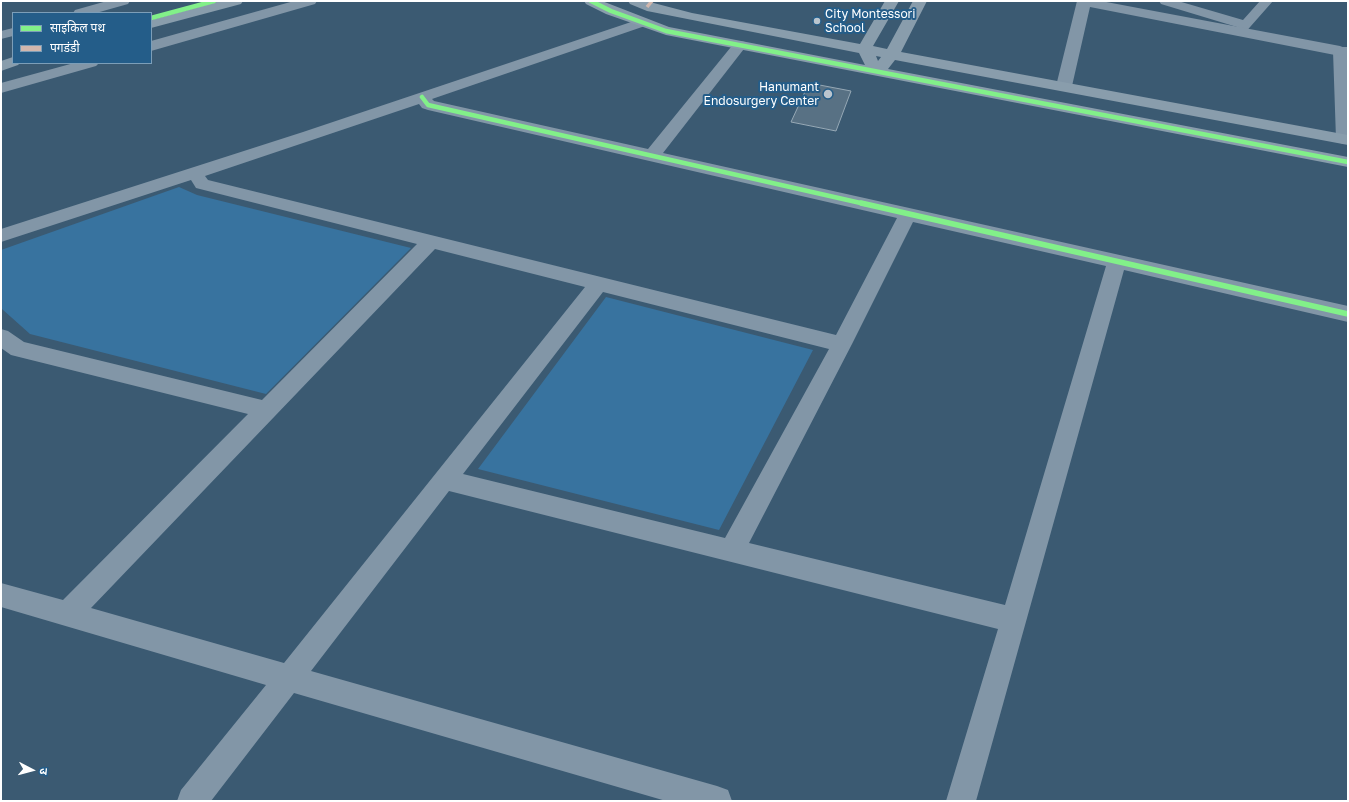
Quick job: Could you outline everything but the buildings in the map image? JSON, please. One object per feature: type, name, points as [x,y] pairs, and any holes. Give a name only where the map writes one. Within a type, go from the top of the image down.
[{"type":"street","points":[[84,12],[123,1]]},
{"type":"street","points":[[152,12],[193,1]]},
{"type":"street","points":[[152,24],[236,1]]},
{"type":"street","points":[[152,46],[310,1]]},
{"type":"street","points":[[591,1],[640,23],[666,31],[1348,162]]},
{"type":"street","points":[[635,1],[647,7],[692,17],[1346,139]]},
{"type":"street","points":[[864,49],[892,1]]},
{"type":"street","points":[[876,72],[892,54],[920,1]]},
{"type":"street","points":[[1064,86],[1084,1],[1242,29],[1344,51]]},
{"type":"street","points":[[1,236],[195,173],[640,23]]},
{"type":"street","points":[[1,35],[12,32]]},
{"type":"street","points":[[652,156],[740,45]]},
{"type":"street","points":[[864,49],[876,72]]},
{"type":"street","points":[[1,54],[12,50]]},
{"type":"street","points":[[1,66],[12,62]]},
{"type":"street","points":[[1,88],[87,64]]},
{"type":"street","points":[[422,97],[428,105],[1348,314]]},
{"type":"street","points":[[195,173],[202,184],[842,344]]},
{"type":"street","points":[[732,550],[842,344],[908,214]]},
{"type":"street","points":[[68,614],[431,242]]},
{"type":"street","points":[[962,801],[1117,262]]},
{"type":"street","points":[[192,801],[599,284]]},
{"type":"street","points":[[1,337],[18,348],[267,410]]},
{"type":"street","points":[[445,480],[1013,620]]},
{"type":"street","points":[[1,595],[717,801]]},
{"type":"lane","points":[[1165,1],[1242,29],[1267,1]]},
{"type":"lane","points":[[1344,51],[1346,139]]},
{"type":"shaded area","points":[[179,187],[197,195],[411,248],[266,394],[30,334],[2,309],[1,250]]},
{"type":"shaded area","points":[[606,297],[813,350],[719,530],[478,469]]},
{"type":"marked path","points":[[647,7],[652,1]]},
{"type":"cycle path","points":[[152,18],[214,1]]},
{"type":"cycle path","points":[[591,1],[611,11],[666,31],[1348,162]]},
{"type":"cycle path","points":[[422,97],[428,105],[1348,314]]},
{"type":"place","name":"City Montessori School","points":[[817,21]]},
{"type":"place","name":"Hanumant Endosurgery Center","points":[[828,94]]}]
